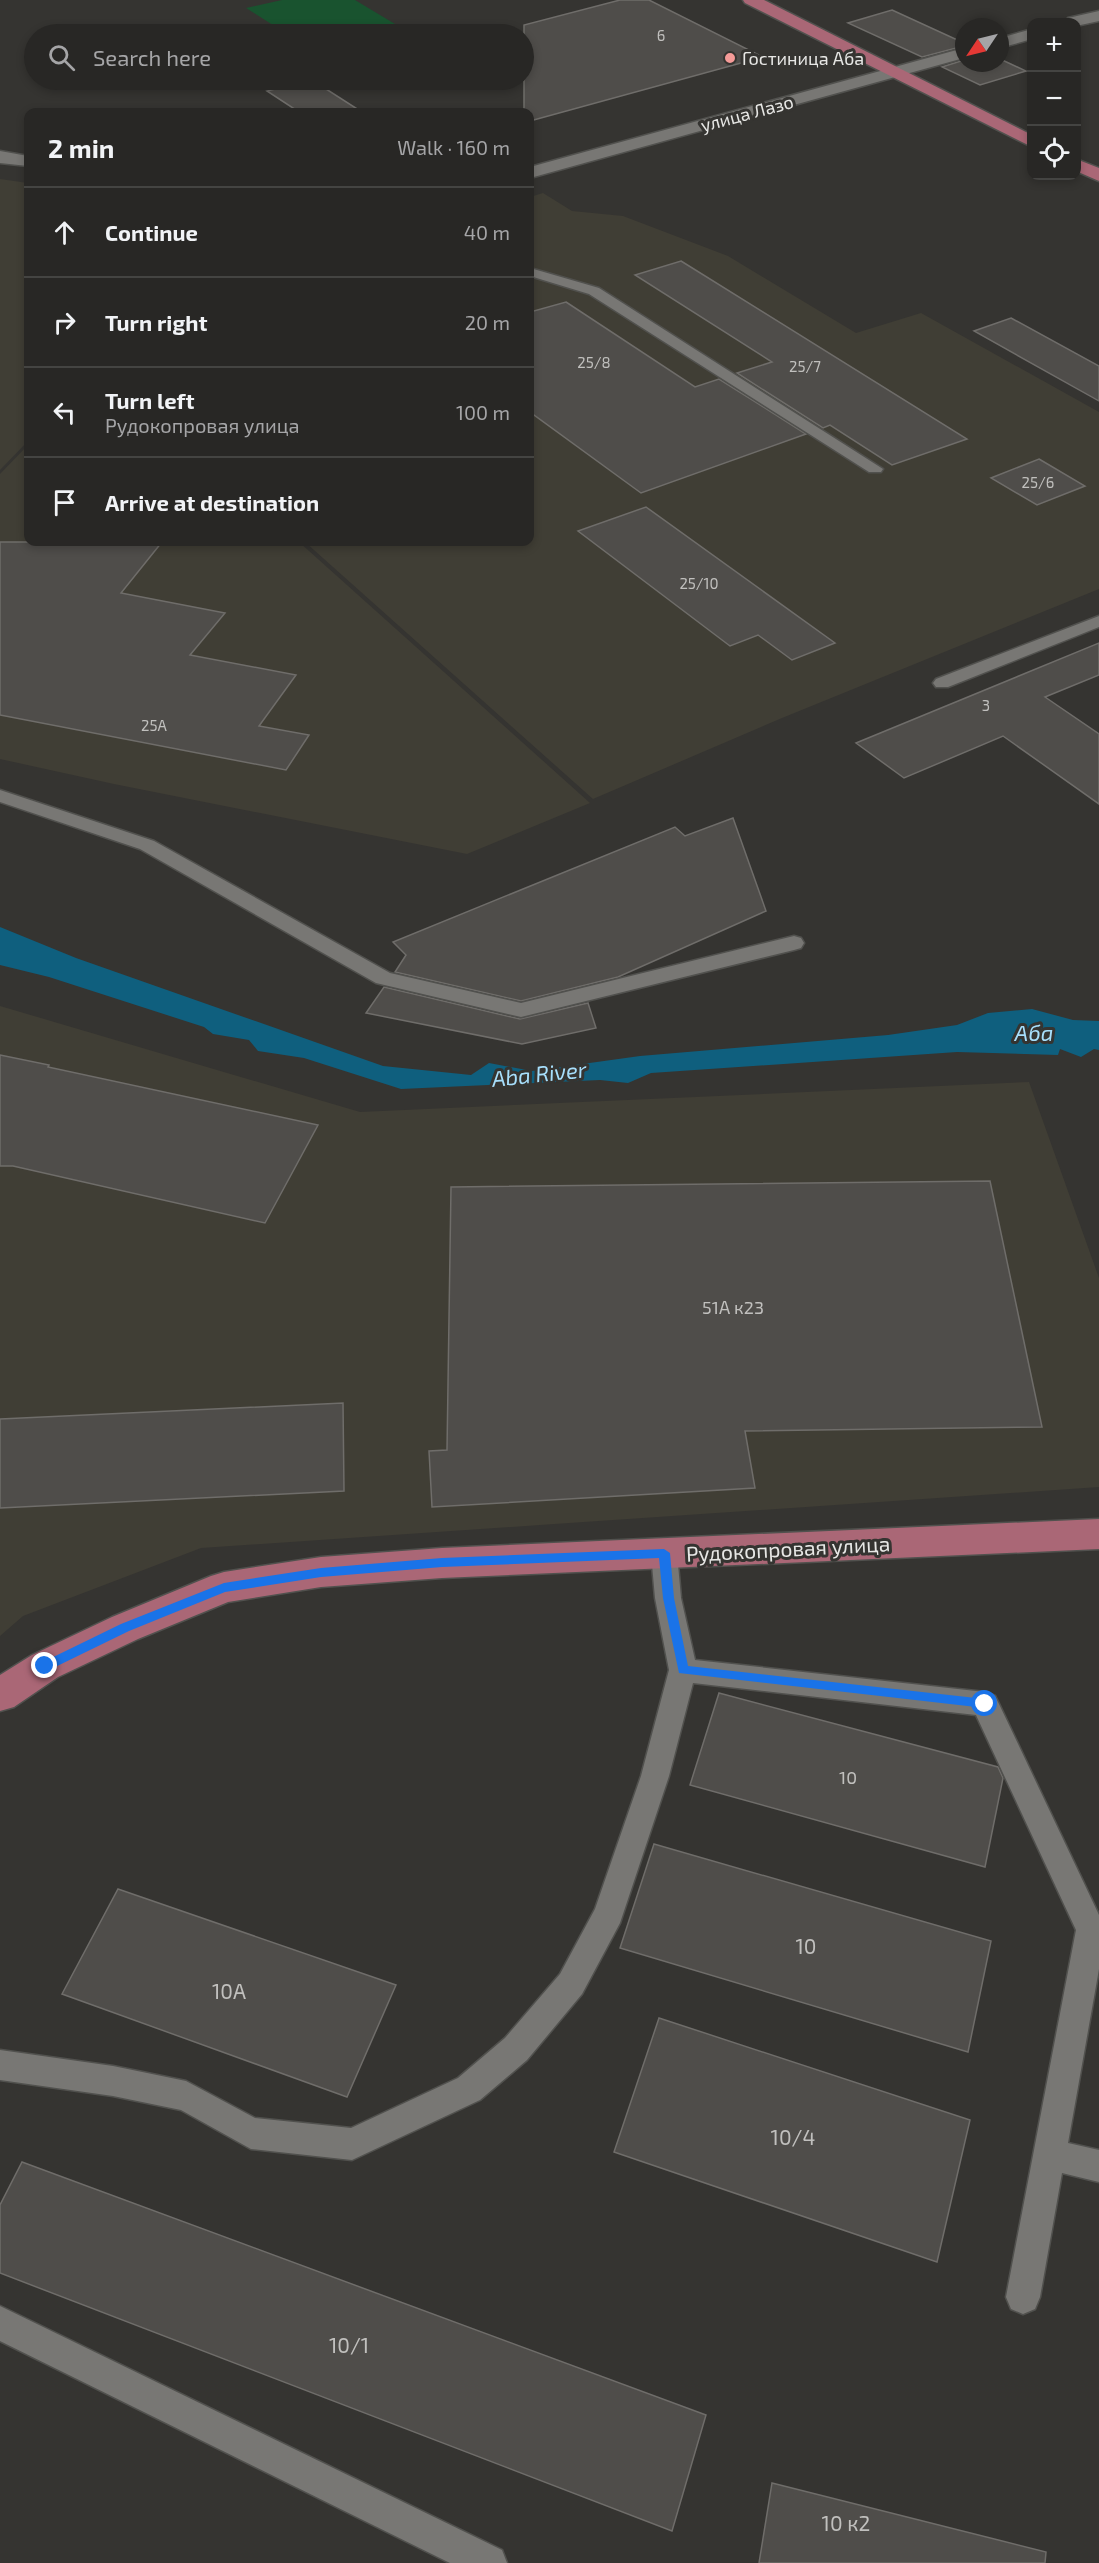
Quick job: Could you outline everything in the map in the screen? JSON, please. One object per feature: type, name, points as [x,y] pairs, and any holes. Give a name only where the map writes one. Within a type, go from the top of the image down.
[{"type":"main road","points":[[751,0],[1027,140]]},
{"type":"main road","points":[[1081,166],[1099,175]]},
{"type":"main road","name":"Рудокопровая улица","points":[[0,1695],[45,1666],[125,1628],[224,1587],[321,1572],[420,1564],[1099,1534]]},
{"type":"street","points":[[1081,20],[1099,16]]},
{"type":"street","points":[[1009,40],[1027,35]]},
{"type":"street","name":"улица Лазо","points":[[534,172],[955,56]]},
{"type":"street","points":[[0,157],[24,160]]},
{"type":"lane","points":[[534,273],[594,291],[875,468]]},
{"type":"lane","points":[[942,683],[1099,621]]},
{"type":"lane","points":[[0,796],[147,845],[383,978],[520,1010],[794,944]]},
{"type":"lane","points":[[0,2065],[113,2081],[186,2097],[251,2133],[352,2144],[469,2089],[516,2049],[571,1984],[609,1913],[655,1776],[683,1670],[668,1598],[664,1553]]},
{"type":"lane","points":[[683,1670],[985,1704],[1091,1930],[1023,2297]]},
{"type":"lane","points":[[1049,2154],[1099,2166]]},
{"type":"lane","points":[[0,2323],[489,2563]]},
{"type":"shaded area","points":[[0,179],[24,182],[24,445],[0,470]]},
{"type":"shaded area","points":[[543,193],[572,211],[623,216],[728,256],[856,333],[921,313],[1099,412],[1099,589],[782,718],[593,799],[309,546],[534,546],[534,196]]},
{"type":"shaded area","points":[[24,449],[24,546],[303,546],[590,803],[467,854],[0,759],[0,474]]},
{"type":"shaded area","points":[[0,1006],[360,1112],[1029,1082],[1099,1278],[1099,1487],[201,1548],[23,1616],[0,1636]]},
{"type":"green space","points":[[282,0],[355,0],[395,24],[271,24],[246,8]]},
{"type":"water","name":"Аба","points":[[0,927],[76,958],[383,1066],[471,1075],[489,1063],[532,1071],[640,1056],[888,1035],[957,1025],[988,1013],[1032,1009],[1073,1020],[1099,1021],[1099,1050],[1094,1049],[1081,1057],[1060,1049],[1058,1055],[957,1052],[651,1073],[628,1083],[600,1080],[401,1089],[304,1058],[258,1051],[249,1040],[213,1034],[204,1027],[49,977],[0,965]]},
{"type":"building","points":[[620,0],[649,0],[763,57],[534,120],[534,108],[524,108],[524,90],[534,90],[534,24],[528,24]]},
{"type":"building","points":[[892,10],[955,39],[955,48],[922,57],[848,23]]},
{"type":"building","points":[[955,63],[955,72],[1009,72],[1009,63],[1026,71],[980,85],[942,67]]},
{"type":"building","points":[[328,90],[356,108],[293,108],[267,91]]},
{"type":"building","points":[[681,261],[967,439],[892,465],[830,425],[823,428],[737,373],[772,362],[635,275]]},
{"type":"building","points":[[566,302],[695,387],[719,379],[806,434],[641,493],[534,415],[534,311]]},
{"type":"building","points":[[1011,318],[1099,366],[1099,401],[974,331]]},
{"type":"building","points":[[1039,459],[1085,486],[1037,505],[991,478]]},
{"type":"building","points":[[646,507],[835,643],[792,660],[758,635],[730,646],[578,531]]},
{"type":"building","points":[[0,542],[24,542],[24,546],[159,546],[121,593],[225,613],[190,655],[296,675],[259,726],[309,735],[286,770],[0,715]]},
{"type":"building","points":[[1099,643],[1099,675],[1045,697],[1099,734],[1099,804],[1003,736],[904,778],[856,743]]},
{"type":"building","points":[[733,818],[766,911],[618,977],[521,1001],[395,972],[406,955],[393,942],[675,827],[685,836]]},
{"type":"building","points":[[384,987],[520,1019],[588,1003],[596,1028],[522,1044],[366,1013]]},
{"type":"building","points":[[0,1055],[318,1125],[265,1223],[13,1166],[0,1166]]},
{"type":"building","points":[[990,1181],[1042,1427],[745,1431],[755,1488],[432,1507],[429,1451],[447,1450],[451,1187]]},
{"type":"building","points":[[343,1403],[344,1491],[0,1508],[0,1419]]},
{"type":"building","points":[[719,1693],[998,1767],[1003,1778],[985,1867],[690,1785]]},
{"type":"building","points":[[654,1844],[991,1941],[968,2052],[620,1948]]},
{"type":"building","points":[[118,1889],[396,1985],[347,2097],[62,1994]]},
{"type":"building","points":[[659,2018],[970,2120],[937,2262],[614,2152]]},
{"type":"building","points":[[22,2162],[706,2415],[672,2531],[0,2273],[0,2205]]},
{"type":"building","points":[[772,2483],[1046,2552],[1045,2563],[759,2563]]},
{"type":"place","name":"Гостиница Аба","points":[[730,58]]},
{"type":"route","points":[[45,1666],[125,1628],[224,1587],[321,1572],[442,1563],[664,1553],[668,1598],[683,1670],[985,1704]]},
{"type":"water label","name":"Aba River","points":[[539,1073]]}]
